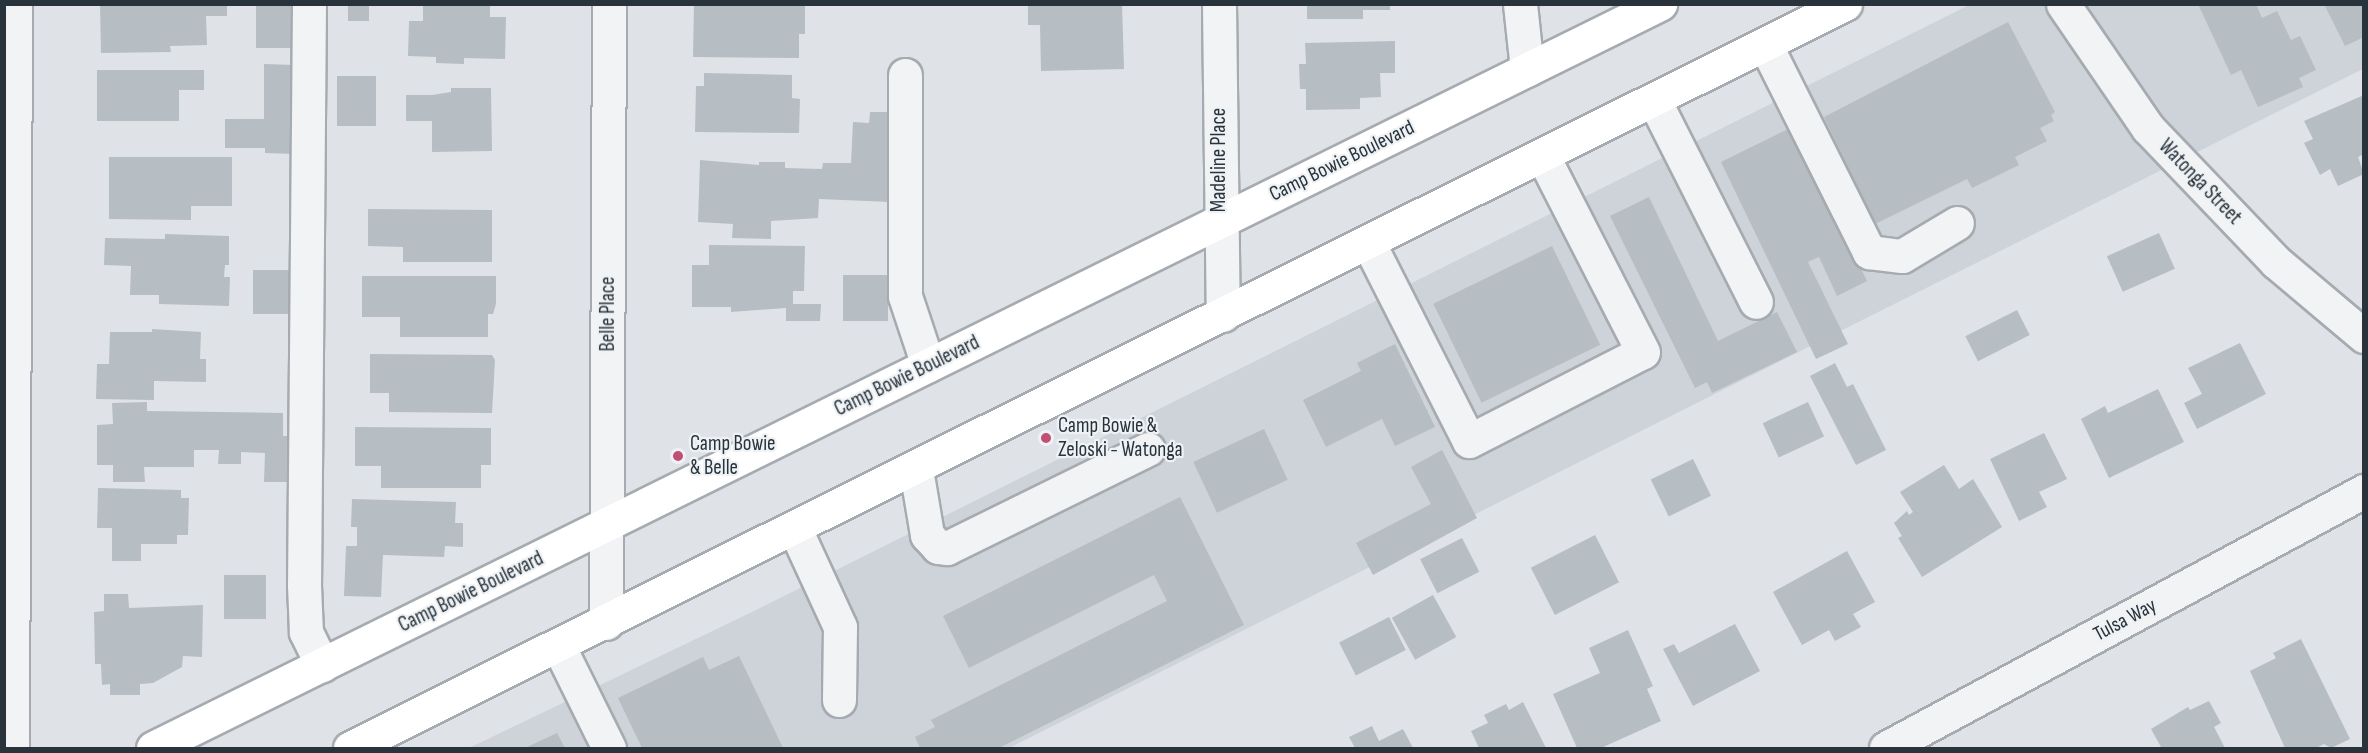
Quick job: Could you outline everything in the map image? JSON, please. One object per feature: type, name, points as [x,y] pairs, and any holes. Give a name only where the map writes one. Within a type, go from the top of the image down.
[{"type":"main road","name":"Camp Bowie Boulevard","points":[[153,748],[1660,4]]},
{"type":"main road","points":[[350,748],[559,647],[1845,4]]},
{"type":"street","points":[[12,748],[15,4]]},
{"type":"street","points":[[309,4],[304,585],[306,632],[322,665]]},
{"type":"street","name":"Belle Place","points":[[606,623],[609,4]]},
{"type":"street","name":"Madeline Place","points":[[1219,4],[1219,221],[1223,315]]},
{"type":"street","points":[[1520,4],[1527,70]]},
{"type":"street","name":"Watonga Street","points":[[2063,4],[2148,128],[2276,262],[2364,336]]},
{"type":"street","points":[[1765,44],[1869,252],[1902,256],[1957,223]]},
{"type":"street","points":[[905,75],[905,296],[928,365]]},
{"type":"street","points":[[1654,100],[1756,302]]},
{"type":"street","points":[[1368,242],[1469,441],[1643,352],[1542,155]]},
{"type":"street","points":[[916,469],[927,535],[938,547],[947,548],[1148,449]]},
{"type":"street","name":"Tulsa Way","points":[[1886,748],[2364,491]]},
{"type":"street","points":[[795,529],[840,627],[838,700]]},
{"type":"street","points":[[559,647],[609,748]]},
{"type":"shaded area","points":[[1969,5],[2363,5],[2363,69],[1009,748],[469,748],[752,612]]},
{"type":"building","points":[[100,4],[227,4],[227,16],[206,16],[207,45],[170,46],[171,52],[101,53]]},
{"type":"building","points":[[256,4],[294,4],[294,48],[256,48]]},
{"type":"building","points":[[348,4],[369,4],[369,21],[348,21]]},
{"type":"building","points":[[423,4],[490,4],[490,17],[506,17],[505,59],[464,58],[464,64],[436,63],[436,57],[408,56],[409,21],[423,21]]},
{"type":"building","points":[[694,4],[805,4],[805,34],[799,34],[799,58],[693,57]]},
{"type":"building","points":[[1028,4],[1122,4],[1124,69],[1041,71],[1040,25],[1028,25]]},
{"type":"building","points":[[2198,4],[2256,4],[2262,18],[2277,11],[2291,40],[2300,36],[2316,70],[2299,78],[2303,87],[2258,107],[2241,70],[2231,75]]},
{"type":"building","points":[[2324,4],[2364,4],[2364,37],[2345,46]]},
{"type":"building","points":[[1307,5],[1390,5],[1390,10],[1363,10],[1363,19],[1307,19]]},
{"type":"building","points":[[2008,22],[2055,112],[2051,115],[2054,121],[2040,128],[2047,141],[2015,157],[2019,165],[1972,188],[1967,179],[1875,224],[1824,117]]},
{"type":"building","points":[[1395,41],[1395,73],[1380,73],[1381,97],[1360,98],[1360,109],[1306,110],[1306,89],[1300,89],[1299,64],[1306,64],[1305,43]]},
{"type":"building","points":[[264,64],[295,65],[294,154],[265,153],[265,148],[225,148],[225,119],[264,119]]},
{"type":"building","points":[[97,70],[204,70],[204,90],[179,90],[179,121],[97,121]]},
{"type":"building","points":[[704,73],[792,75],[792,98],[800,99],[799,133],[695,132],[696,86],[704,86]]},
{"type":"building","points":[[337,76],[376,76],[376,126],[337,126]]},
{"type":"building","points":[[451,88],[491,88],[492,151],[432,152],[432,121],[406,121],[406,95],[432,95],[451,92]]},
{"type":"building","points":[[2364,95],[2364,154],[2358,157],[2364,174],[2338,186],[2330,169],[2320,175],[2304,143],[2313,139],[2304,121]]},
{"type":"building","points":[[870,112],[894,112],[891,202],[819,199],[818,218],[771,221],[771,239],[732,238],[733,224],[698,222],[700,160],[759,165],[759,162],[785,162],[785,168],[822,169],[823,163],[851,163],[853,122],[869,123]]},
{"type":"building","points":[[1792,127],[1867,281],[1837,296],[1819,257],[1808,262],[1848,344],[1816,359],[1721,162]]},
{"type":"building","points":[[109,157],[232,157],[232,206],[191,206],[191,220],[109,219]]},
{"type":"building","points":[[1649,197],[1718,341],[1777,312],[1797,352],[1712,393],[1707,382],[1695,388],[1610,216]]},
{"type":"building","points":[[368,209],[492,210],[492,262],[403,262],[403,247],[368,246]]},
{"type":"building","points":[[2159,233],[2175,269],[2123,292],[2107,256]]},
{"type":"building","points":[[165,234],[229,236],[229,265],[225,265],[224,277],[230,277],[229,306],[159,304],[159,295],[130,295],[131,266],[104,265],[105,238],[165,239]]},
{"type":"building","points":[[709,245],[805,246],[804,291],[793,291],[793,304],[821,304],[820,321],[786,321],[786,308],[731,312],[731,307],[692,307],[692,265],[709,265]]},
{"type":"building","points":[[1552,246],[1600,345],[1482,403],[1433,304]]},
{"type":"building","points":[[253,270],[291,270],[291,314],[253,314]]},
{"type":"building","points":[[843,275],[888,275],[888,321],[843,321]]},
{"type":"building","points":[[362,276],[496,276],[496,304],[493,314],[488,314],[488,337],[400,337],[400,317],[362,317]]},
{"type":"building","points":[[2017,310],[2030,335],[1978,361],[1965,336]]},
{"type":"building","points":[[152,329],[201,332],[200,359],[206,359],[206,382],[154,381],[154,400],[96,399],[97,364],[109,364],[110,332],[152,332]]},
{"type":"building","points":[[2240,343],[2266,394],[2197,429],[2184,403],[2202,394],[2188,368]]},
{"type":"building","points":[[1395,344],[1435,427],[1395,446],[1382,419],[1326,447],[1303,400],[1361,371],[1357,363]]},
{"type":"building","points":[[370,354],[492,355],[495,360],[492,413],[389,412],[389,393],[370,393]]},
{"type":"building","points":[[1835,363],[1847,387],[1853,384],[1886,450],[1856,465],[1810,376]]},
{"type":"building","points":[[2158,389],[2184,442],[2109,478],[2081,419],[2105,406],[2108,413]]},
{"type":"building","points":[[147,402],[147,411],[283,413],[283,436],[292,436],[291,482],[264,482],[265,453],[241,452],[241,464],[218,464],[219,450],[194,450],[194,467],[144,467],[145,482],[113,482],[113,465],[97,465],[97,425],[113,424],[112,403]]},
{"type":"building","points":[[1808,402],[1824,436],[1779,458],[1763,423]]},
{"type":"building","points":[[355,427],[491,428],[491,465],[481,465],[481,488],[381,488],[381,466],[355,466]]},
{"type":"building","points":[[1264,429],[1288,480],[1217,513],[1193,462]]},
{"type":"building","points":[[2044,433],[2067,479],[2039,492],[2047,507],[2019,521],[1990,459]]},
{"type":"building","points":[[1442,450],[1477,518],[1373,575],[1356,543],[1431,504],[1411,467]]},
{"type":"building","points":[[1693,459],[1711,496],[1669,516],[1651,480]]},
{"type":"building","points":[[1944,465],[1959,489],[1973,479],[2002,527],[1922,577],[1898,538],[1902,536],[1894,523],[1907,511],[1909,515],[1913,512],[1900,492]]},
{"type":"building","points":[[98,488],[181,490],[181,498],[189,498],[188,535],[177,535],[177,544],[141,544],[141,561],[112,561],[112,528],[97,528]]},
{"type":"building","points":[[1180,497],[1244,625],[999,748],[920,748],[915,737],[935,727],[931,720],[1167,601],[1154,575],[969,668],[943,616]]},
{"type":"building","points":[[352,499],[456,502],[455,523],[463,523],[463,547],[445,546],[444,557],[383,555],[381,597],[344,596],[346,546],[357,546],[357,527],[351,527]]},
{"type":"building","points":[[1595,535],[1619,582],[1555,615],[1531,568]]},
{"type":"building","points":[[1462,538],[1479,572],[1437,593],[1420,559]]},
{"type":"building","points":[[1847,551],[1875,602],[1853,614],[1861,627],[1835,641],[1829,630],[1802,645],[1773,592]]},
{"type":"building","points":[[224,575],[266,575],[266,619],[224,619]]},
{"type":"building","points":[[104,594],[128,594],[129,608],[203,605],[202,657],[183,656],[182,667],[153,683],[140,684],[140,695],[110,695],[110,684],[102,685],[101,664],[95,664],[94,612],[104,611]]},
{"type":"building","points":[[1433,595],[1456,637],[1415,660],[1392,618]]},
{"type":"building","points":[[1389,617],[1406,650],[1356,675],[1339,642]]},
{"type":"building","points":[[1735,624],[1760,671],[1693,706],[1663,649],[1674,644],[1679,653]]},
{"type":"building","points":[[1628,630],[1653,686],[1647,689],[1661,721],[1601,748],[1577,748],[1553,694],[1600,673],[1589,648]]},
{"type":"building","points":[[2301,639],[2350,739],[2331,748],[2324,744],[2316,748],[2285,748],[2250,671],[2276,658],[2273,653]]},
{"type":"building","points":[[739,656],[783,748],[642,748],[618,698],[703,657],[709,670]]},
{"type":"building","points":[[2209,701],[2221,723],[2214,727],[2225,748],[2161,747],[2151,729],[2188,707],[2190,710]]},
{"type":"building","points":[[1523,702],[1546,748],[1479,748],[1471,731],[1488,723],[1484,715],[1506,704],[1509,710]]},
{"type":"building","points":[[1372,726],[1379,741],[1403,729],[1413,748],[1355,748],[1349,737]]},
{"type":"building","points":[[557,733],[565,748],[525,748]]},
{"type":"place","name":"Camp Bowie & Zeloski - Watonga","points":[[1046,438]]},
{"type":"place","name":"Camp Bowie & Belle","points":[[678,456]]}]
